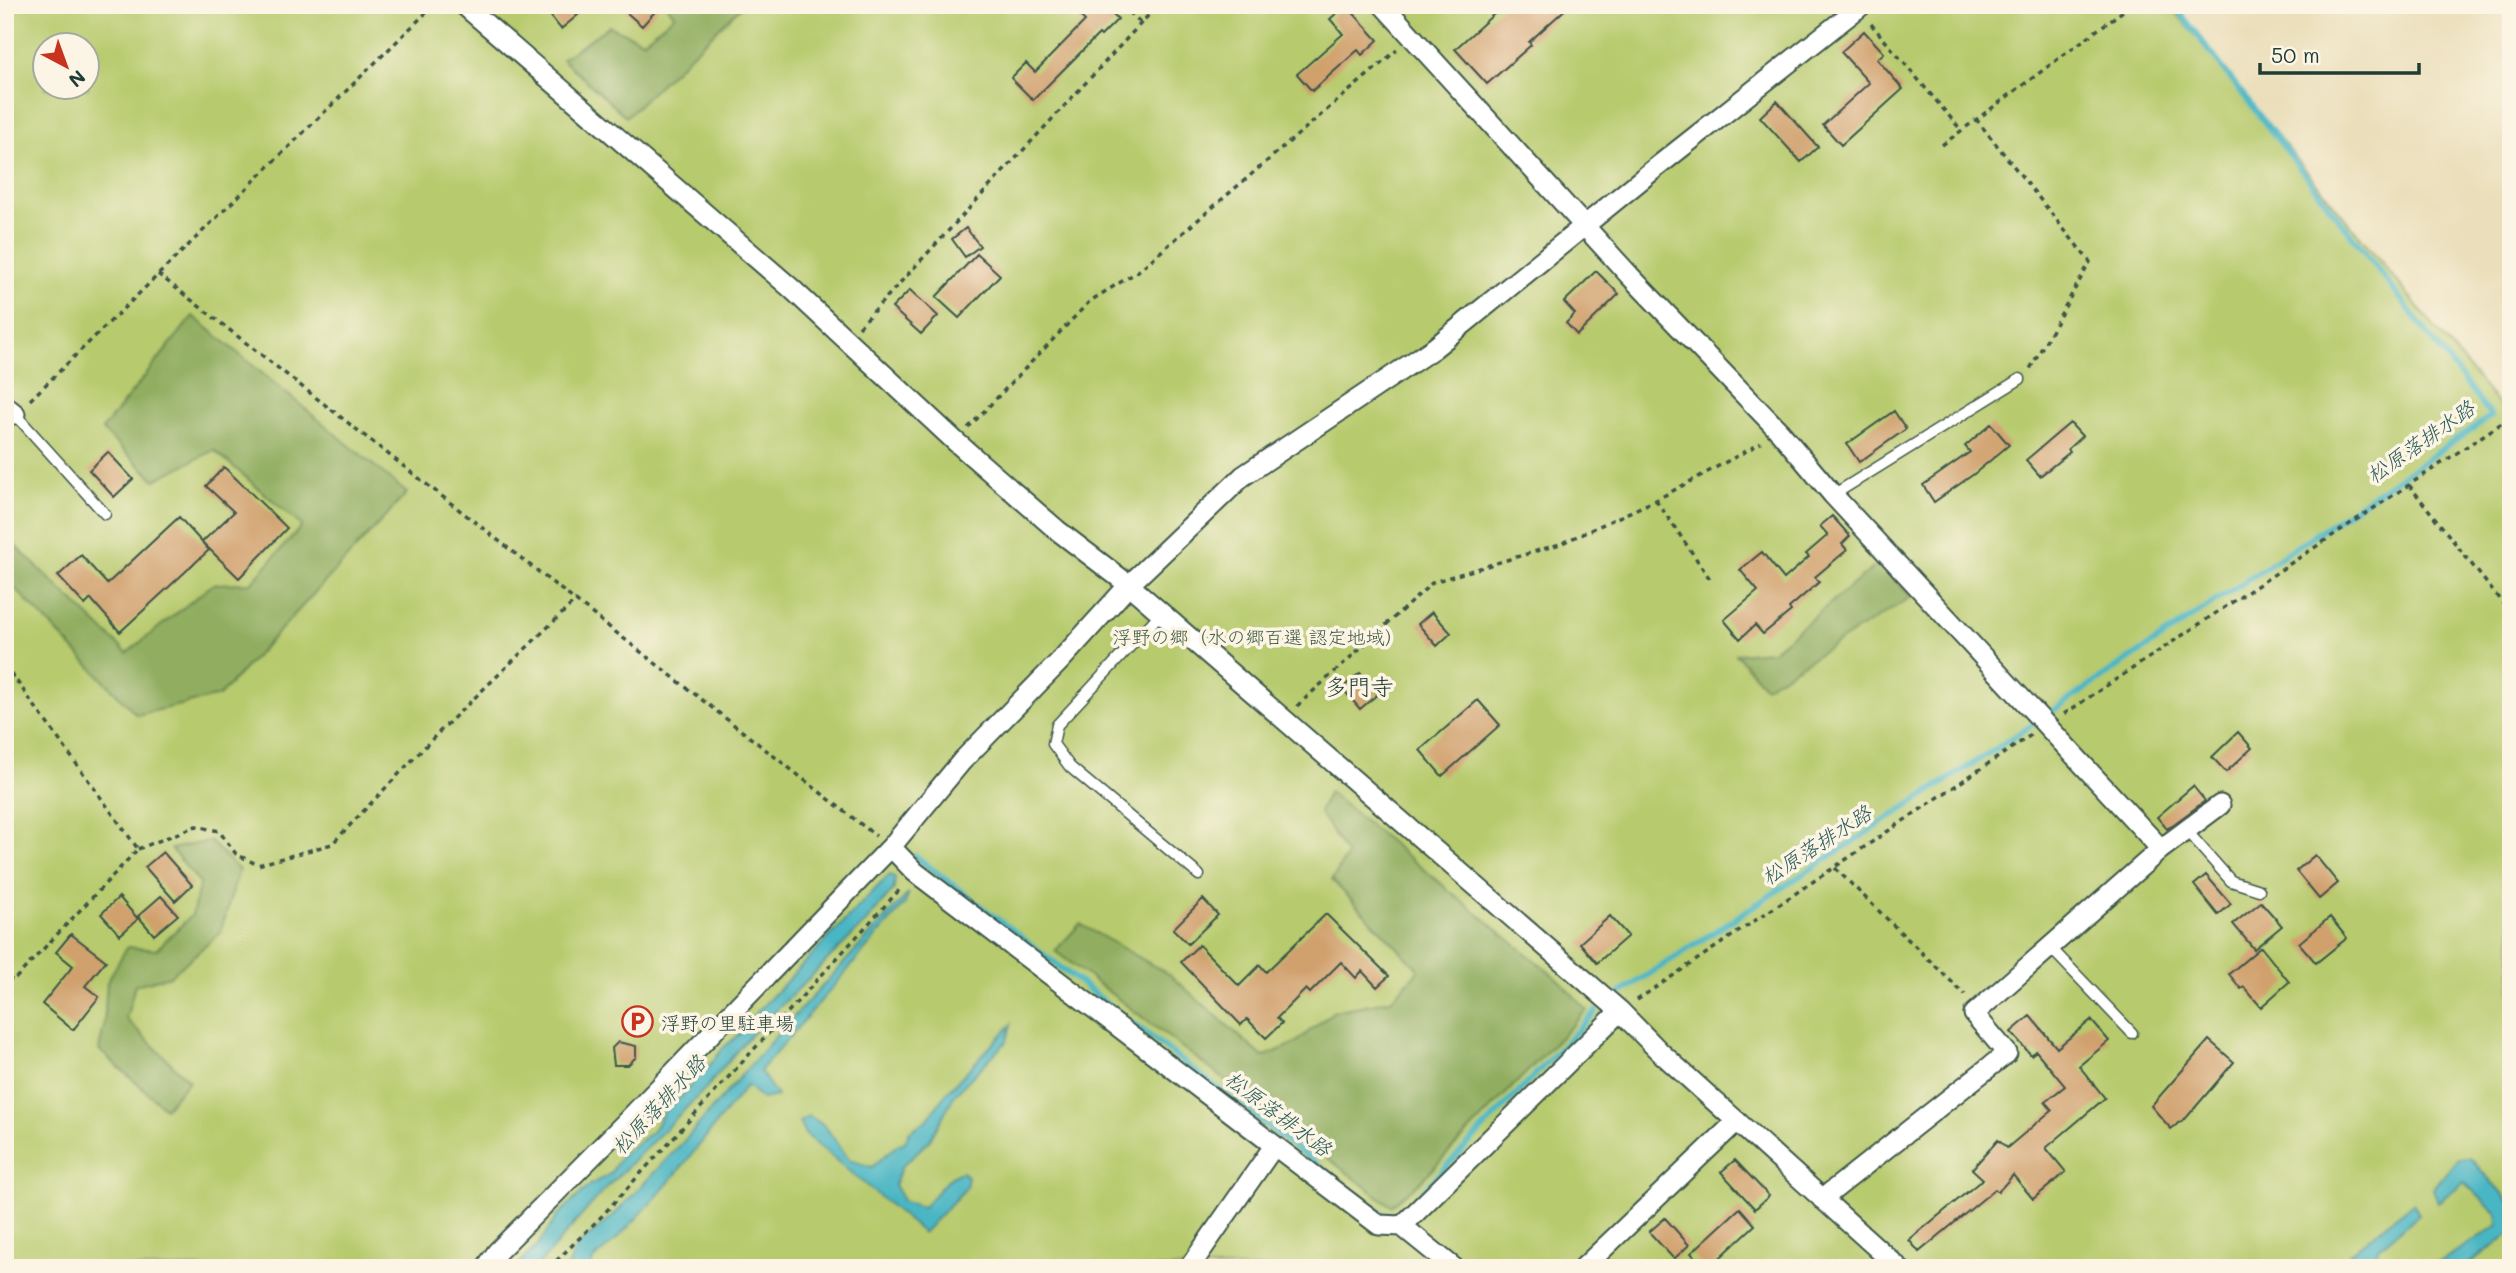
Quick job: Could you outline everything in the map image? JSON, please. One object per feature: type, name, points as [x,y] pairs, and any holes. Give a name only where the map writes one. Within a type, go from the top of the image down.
[{"type":"street","points":[[464,5],[792,289],[955,441],[1057,530],[1129,585],[1620,1011],[1659,1051],[1899,1268]]},
{"type":"street","points":[[1382,5],[1630,276],[1780,432],[1833,495],[2161,849]]},
{"type":"street","points":[[486,1268],[497,1252],[891,847],[962,761],[1059,662],[1129,585],[1243,476],[1434,348],[1860,7]]},
{"type":"street","points":[[1822,1199],[2007,1053],[1974,1014],[2161,849],[2220,805]]},
{"type":"street","points":[[891,847],[915,872],[1379,1225],[1402,1226],[1454,1268]]},
{"type":"street","points":[[1402,1226],[1620,1011]]},
{"type":"street","points":[[1583,1268],[1737,1121]]},
{"type":"street","points":[[1189,1268],[1274,1146]]},
{"type":"lane","points":[[1833,495],[2020,379]]},
{"type":"lane","points":[[10,410],[105,514]]},
{"type":"lane","points":[[1161,613],[1057,725],[1053,744],[1070,767],[1199,875]]},
{"type":"lane","points":[[2186,830],[2231,881],[2259,890]]},
{"type":"lane","points":[[2049,946],[2132,1033]]},
{"type":"path","points":[[10,410],[158,274],[434,5]]},
{"type":"path","points":[[1122,5],[1141,23]]},
{"type":"path","points":[[847,340],[1158,5]]},
{"type":"path","points":[[1942,145],[2131,5]]},
{"type":"path","points":[[1860,7],[1961,130]]},
{"type":"path","points":[[955,441],[1090,301],[1137,272],[1412,37]]},
{"type":"path","points":[[1976,119],[2090,262],[2034,366],[2020,379]]},
{"type":"path","points":[[158,274],[891,847]]},
{"type":"path","points":[[1283,719],[1433,582],[1560,544],[1657,500],[1780,432]]},
{"type":"path","points":[[2409,485],[2511,614]]},
{"type":"path","points":[[1657,500],[1710,579]]},
{"type":"path","points":[[5,975],[13,981],[138,849],[196,826],[219,831],[236,854],[258,864],[332,844],[438,733],[576,600]]},
{"type":"path","points":[[5,665],[138,849]]},
{"type":"path","points":[[1835,867],[1979,1009]]},
{"type":"path","points":[[549,1268],[600,1218],[887,906],[915,872]]},
{"type":"green space","name":"浮野の郷（水の郷百選 認定地域）","points":[[5,5],[2170,5],[2511,420],[2511,1268],[5,1268]]},
{"type":"green space","points":[[666,5],[743,5],[626,117],[562,59],[609,26],[643,41],[675,15]]},
{"type":"green space","points":[[193,316],[407,493],[219,696],[137,715],[5,578],[5,536],[127,653],[213,584],[251,583],[302,526],[214,450],[155,480],[102,430]]},
{"type":"green space","points":[[1878,564],[1911,597],[1765,687],[1736,654],[1772,651]]},
{"type":"green space","points":[[1329,792],[1560,981],[1587,1010],[1420,1182],[1391,1206],[1055,951],[1080,924],[1170,975],[1263,1057],[1294,1044],[1334,1011],[1391,1000],[1419,970],[1332,880],[1347,855],[1319,812]]},
{"type":"green space","points":[[210,841],[239,870],[220,933],[170,976],[135,985],[126,1019],[189,1081],[165,1108],[99,1050],[104,1026],[107,982],[127,947],[156,950],[192,915],[200,883],[171,849]]},
{"type":"water","points":[[889,875],[895,877],[894,889],[866,922],[745,1041],[707,1087],[603,1191],[536,1268],[514,1268],[538,1245],[558,1215],[590,1185],[610,1174],[622,1154],[652,1132],[664,1112],[684,1094],[724,1047],[746,1029],[753,1016]]},
{"type":"water","points":[[909,893],[905,904],[760,1071],[777,1096],[762,1099],[747,1085],[654,1199],[614,1242],[592,1261],[592,1268],[568,1268],[575,1249],[614,1215],[684,1141],[774,1038]]},
{"type":"water","points":[[1011,1025],[1007,1041],[955,1094],[930,1140],[902,1166],[894,1185],[904,1202],[923,1207],[956,1174],[962,1172],[968,1177],[966,1188],[923,1233],[805,1134],[799,1122],[809,1116],[825,1126],[849,1160],[872,1167],[897,1145],[905,1142],[909,1132],[928,1119],[947,1092]]},
{"type":"water","points":[[2458,1158],[2470,1158],[2511,1203],[2511,1233],[2463,1268],[2430,1268],[2498,1225],[2497,1214],[2464,1182],[2438,1202],[2433,1189]]},
{"type":"water","points":[[2413,1203],[2419,1214],[2379,1248],[2377,1262],[2384,1268],[2363,1268],[2350,1253]]},
{"type":"building","points":[[542,5],[569,5],[578,15],[561,29]]},
{"type":"building","points":[[618,5],[661,5],[642,26]]},
{"type":"building","points":[[1092,5],[1104,5],[1118,19],[1101,36],[1099,34],[1033,100],[1011,78],[1026,63],[1035,72],[1085,21],[1081,17]]},
{"type":"building","points":[[1346,5],[1378,40],[1362,55],[1358,50],[1312,91],[1297,74],[1343,34],[1330,19]]},
{"type":"building","points":[[1504,5],[1570,5],[1487,84],[1455,49]]},
{"type":"building","points":[[1864,31],[1884,53],[1877,59],[1903,89],[1841,145],[1823,125],[1869,83],[1841,52]]},
{"type":"building","points":[[1777,101],[1818,147],[1801,162],[1760,117]]},
{"type":"building","points":[[966,228],[980,246],[965,257],[952,239]]},
{"type":"building","points":[[977,254],[1000,275],[959,318],[936,297]]},
{"type":"building","points":[[1596,271],[1619,294],[1577,335],[1566,323],[1575,314],[1564,302]]},
{"type":"building","points":[[910,290],[938,316],[921,334],[892,308]]},
{"type":"building","points":[[1894,411],[1906,429],[1859,462],[1847,444]]},
{"type":"building","points":[[2070,423],[2082,436],[2068,449],[2070,452],[2040,476],[2026,460]]},
{"type":"building","points":[[1991,424],[2009,445],[1934,502],[1923,485],[1970,452],[1965,446]]},
{"type":"building","points":[[108,452],[133,479],[114,497],[89,470]]},
{"type":"building","points":[[224,467],[287,528],[239,578],[202,542],[234,512],[206,486]]},
{"type":"building","points":[[1832,516],[1850,536],[1842,544],[1847,550],[1815,577],[1819,582],[1789,608],[1791,611],[1763,634],[1755,625],[1740,639],[1724,620],[1758,591],[1740,570],[1762,552],[1784,579],[1809,557],[1806,554],[1828,535],[1820,526]]},
{"type":"building","points":[[179,517],[209,550],[120,632],[91,599],[85,605],[58,576],[81,555],[107,584]]},
{"type":"building","points":[[1432,612],[1451,633],[1437,646],[1418,624]]},
{"type":"building","points":[[1360,673],[1378,694],[1360,709],[1342,688]]},
{"type":"building","points":[[1478,700],[1500,725],[1442,776],[1420,750]]},
{"type":"building","points":[[2238,732],[2252,748],[2226,772],[2212,757]]},
{"type":"building","points":[[2193,786],[2205,801],[2167,829],[2157,817]]},
{"type":"building","points":[[163,852],[192,885],[175,901],[145,867]]},
{"type":"building","points":[[2315,855],[2338,883],[2319,899],[2296,871]]},
{"type":"building","points":[[2206,875],[2231,904],[2218,915],[2194,885]]},
{"type":"building","points":[[161,896],[178,915],[154,935],[138,916]]},
{"type":"building","points":[[119,897],[138,919],[120,935],[101,914]]},
{"type":"building","points":[[1203,899],[1218,915],[1188,944],[1173,929]]},
{"type":"building","points":[[2261,902],[2282,926],[2254,949],[2233,924]]},
{"type":"building","points":[[1326,914],[1389,976],[1377,987],[1362,971],[1356,978],[1341,962],[1310,993],[1306,989],[1277,1018],[1282,1023],[1266,1038],[1247,1019],[1241,1025],[1181,962],[1199,945],[1239,986],[1260,965],[1266,972]]},
{"type":"building","points":[[1610,916],[1628,936],[1597,963],[1580,943]]},
{"type":"building","points":[[2330,917],[2347,938],[2316,963],[2299,943]]},
{"type":"building","points":[[71,934],[106,961],[85,986],[99,997],[73,1030],[42,1004],[73,966],[56,952]]},
{"type":"building","points":[[2261,947],[2289,982],[2261,1007],[2229,974]]},
{"type":"building","points":[[2030,1016],[2057,1048],[2091,1020],[2109,1041],[2079,1066],[2105,1098],[2046,1148],[2066,1172],[2033,1199],[2013,1175],[1998,1192],[1995,1189],[1919,1252],[1909,1240],[1983,1179],[1972,1169],[1998,1140],[2007,1148],[2052,1110],[2045,1102],[2065,1086],[2036,1051],[2031,1055],[2011,1032]]},
{"type":"building","points":[[2209,1040],[2234,1062],[2187,1117],[2171,1129],[2151,1106]]},
{"type":"building","points":[[618,1042],[636,1046],[636,1057],[628,1065],[614,1065],[612,1048]]},
{"type":"building","points":[[1735,1160],[1769,1196],[1755,1209],[1721,1172]]},
{"type":"building","points":[[1740,1208],[1755,1225],[1709,1268],[1704,1268],[1691,1253]]},
{"type":"building","points":[[1665,1218],[1689,1245],[1674,1259],[1649,1232]]},
{"type":"waterway","name":"松原落排水路","points":[[2048,714],[2491,416],[2174,5]]},
{"type":"waterway","name":"松原落排水路","points":[[1620,993],[2032,725]]},
{"type":"waterway","name":"松原落排水路","points":[[915,856],[1383,1215],[1401,1214],[1596,1011]]},
{"type":"place","name":"浮野の里駐車場","points":[[638,1022]]},
{"type":"district","name":"多門寺","points":[[1359,686]]}]
